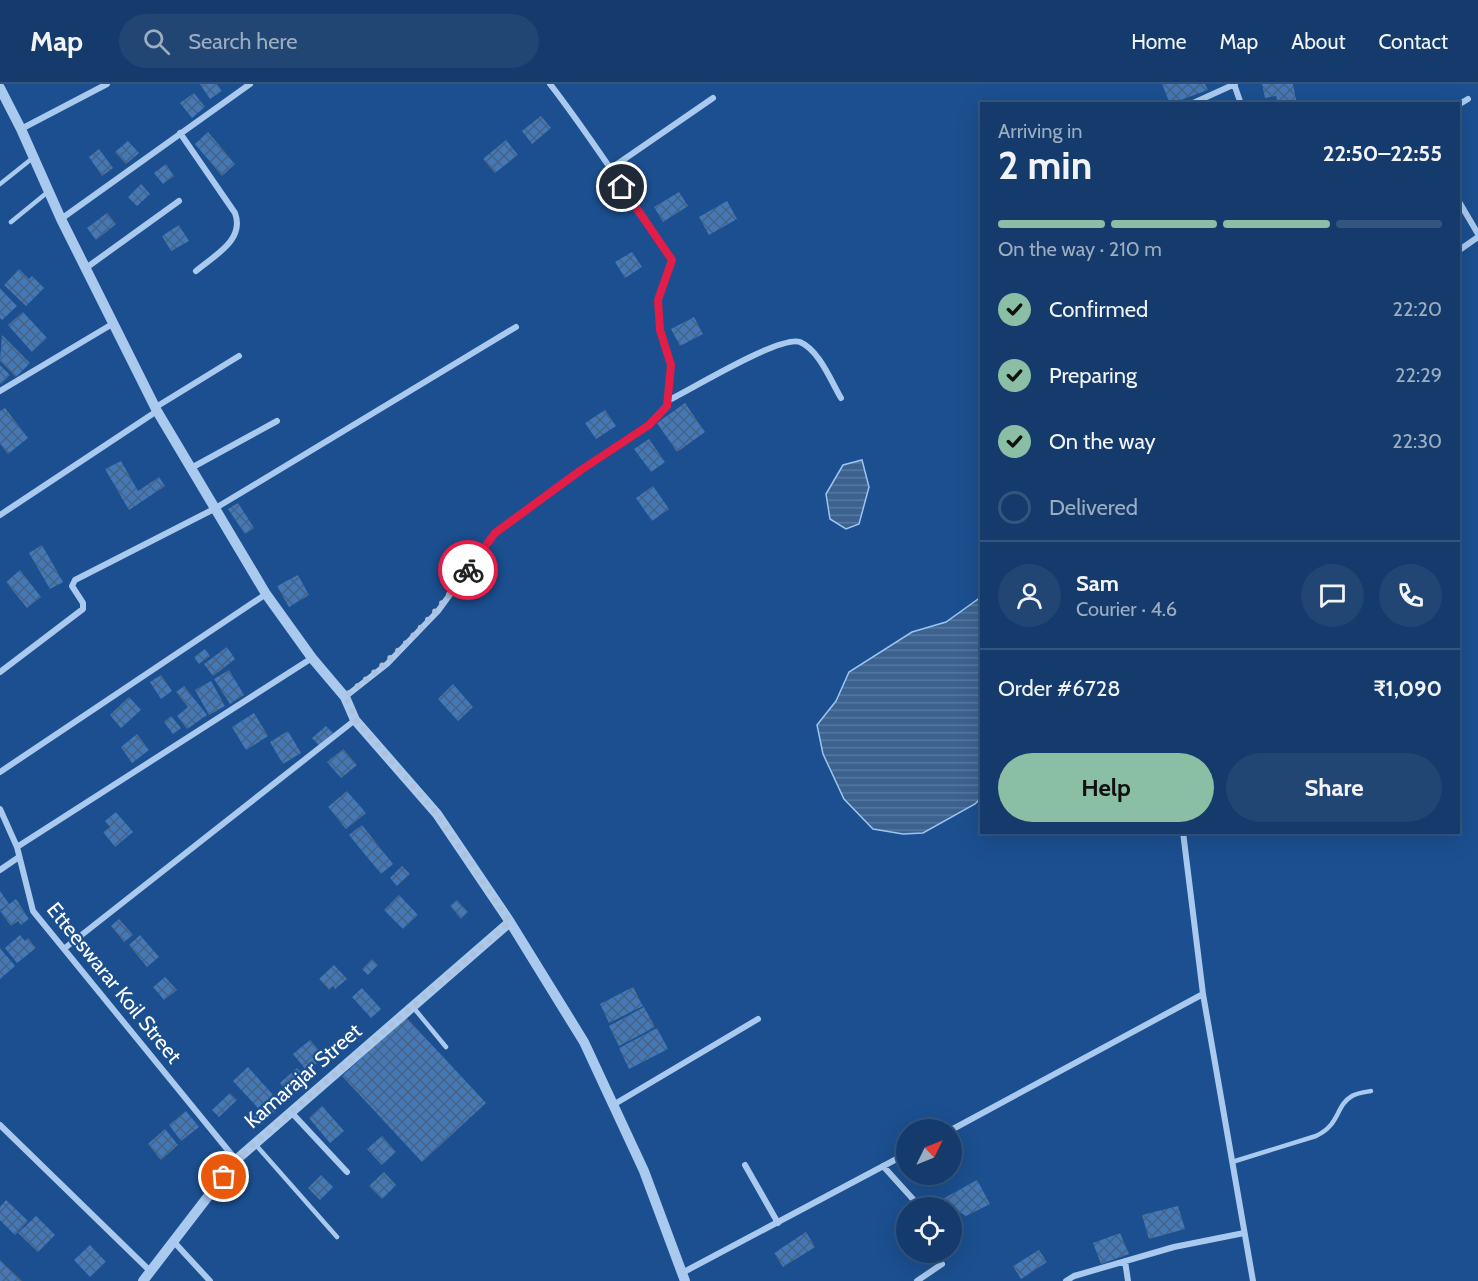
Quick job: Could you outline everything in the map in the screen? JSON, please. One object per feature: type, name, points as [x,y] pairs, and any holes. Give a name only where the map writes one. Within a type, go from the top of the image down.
[{"type":"street","points":[[21,129],[107,84]]},
{"type":"street","points":[[61,219],[250,84]]},
{"type":"street","points":[[345,696],[387,664],[438,611],[495,533],[581,470],[649,425],[667,406],[671,365],[660,330],[658,300],[672,260],[610,169],[594,141],[550,84]]},
{"type":"street","points":[[1195,102],[1234,84],[1240,102]]},
{"type":"street","points":[[0,88],[61,219],[115,322],[156,409],[193,467],[214,509],[266,594],[312,658],[345,696],[356,720],[437,814],[510,922],[584,1042],[644,1171],[684,1277],[896,1159]]},
{"type":"street","points":[[610,169],[712,98]]},
{"type":"street","points":[[1460,104],[1468,99]]},
{"type":"street","points":[[180,132],[235,213],[238,222],[238,231],[230,243],[196,271]]},
{"type":"street","points":[[86,267],[179,201]]},
{"type":"street","points":[[1460,204],[1478,236],[1460,250]]},
{"type":"street","points":[[0,391],[115,322]]},
{"type":"street","points":[[0,672],[83,609],[83,603],[72,586],[75,580],[214,509],[516,327]]},
{"type":"street","points":[[669,400],[766,349],[784,342],[799,342],[813,351],[841,398]]},
{"type":"street","points":[[0,515],[156,409],[239,356]]},
{"type":"street","points":[[193,467],[277,422]]},
{"type":"street","points":[[0,772],[266,594]]},
{"type":"street","points":[[17,847],[312,658]]},
{"type":"street","points":[[65,948],[356,720]]},
{"type":"street","name":"Etteeswarar Koil Street","points":[[0,809],[17,847],[33,911],[236,1160]]},
{"type":"street","points":[[1183,834],[1203,994],[1253,1281]]},
{"type":"street","points":[[0,870],[20,857]]},
{"type":"street","name":"Kamarajar Street","points":[[143,1281],[149,1270],[175,1243],[236,1160],[510,922]]},
{"type":"street","points":[[962,1124],[1203,994]]},
{"type":"street","points":[[613,1105],[758,1018]]},
{"type":"street","points":[[291,1112],[347,1172]]},
{"type":"street","points":[[0,1125],[149,1270]]},
{"type":"street","points":[[745,1165],[778,1223]]},
{"type":"street","points":[[883,1166],[911,1197]]},
{"type":"street","points":[[1066,1281],[1074,1276],[1125,1261],[1213,1238],[1244,1233]]},
{"type":"street","points":[[175,1243],[210,1281]]},
{"type":"street","points":[[1125,1261],[1128,1281]]},
{"type":"street","points":[[917,1281],[942,1264]]},
{"type":"lane","points":[[0,184],[34,157]]},
{"type":"lane","points":[[11,222],[49,191]]},
{"type":"lane","points":[[413,1006],[446,1047]]},
{"type":"lane","points":[[1232,1162],[1327,1131],[1337,1120],[1340,1107],[1351,1096],[1371,1091]]},
{"type":"lane","points":[[255,1144],[337,1237]]},
{"type":"water","points":[[862,460],[869,487],[859,524],[846,529],[830,519],[826,494],[843,465]]},
{"type":"water","points":[[980,598],[980,799],[923,833],[903,834],[873,829],[844,799],[823,754],[817,725],[836,701],[849,672],[912,632],[946,622]]},
{"type":"building","points":[[200,84],[217,84],[222,91],[210,99]]},
{"type":"building","points":[[1162,84],[1205,84],[1208,90],[1175,102],[1169,102]]},
{"type":"building","points":[[1262,84],[1293,84],[1297,102],[1278,102],[1276,96],[1265,98]]},
{"type":"building","points":[[194,93],[205,107],[192,118],[180,103]]},
{"type":"building","points":[[541,116],[551,128],[532,144],[522,131]]},
{"type":"building","points":[[208,132],[235,164],[222,176],[195,144]]},
{"type":"building","points":[[506,140],[518,155],[495,173],[483,159]]},
{"type":"building","points":[[128,141],[139,153],[126,164],[115,152]]},
{"type":"building","points":[[99,149],[113,168],[102,176],[89,157]]},
{"type":"building","points":[[166,164],[174,176],[163,184],[154,173]]},
{"type":"building","points":[[141,184],[150,194],[137,206],[128,197]]},
{"type":"building","points":[[679,192],[688,206],[663,222],[654,207]]},
{"type":"building","points":[[727,201],[737,219],[709,235],[699,217]]},
{"type":"building","points":[[107,213],[116,224],[96,240],[87,228]]},
{"type":"building","points":[[179,225],[189,241],[171,251],[162,236]]},
{"type":"building","points":[[632,252],[642,267],[625,278],[615,262]]},
{"type":"building","points":[[19,269],[29,279],[32,276],[44,288],[26,306],[4,285]]},
{"type":"building","points":[[0,288],[17,306],[2,320],[0,318]]},
{"type":"building","points":[[23,312],[47,338],[32,352],[8,325]]},
{"type":"building","points":[[694,317],[703,334],[680,346],[671,329]]},
{"type":"building","points":[[2,335],[30,363],[16,377],[0,361]]},
{"type":"building","points":[[0,365],[10,375],[1,384],[0,383]]},
{"type":"building","points":[[685,403],[705,432],[677,452],[657,423]]},
{"type":"building","points":[[5,408],[28,438],[8,454],[0,444],[0,411]]},
{"type":"building","points":[[605,410],[616,426],[596,439],[585,423]]},
{"type":"building","points":[[649,439],[665,462],[651,472],[634,449]]},
{"type":"building","points":[[121,461],[138,491],[159,477],[165,486],[129,510],[105,469]]},
{"type":"building","points":[[653,486],[669,509],[652,521],[636,498]]},
{"type":"building","points":[[238,503],[254,528],[245,534],[228,509]]},
{"type":"building","points":[[42,545],[63,582],[50,589],[29,553]]},
{"type":"building","points":[[20,570],[41,597],[27,608],[6,582]]},
{"type":"building","points":[[298,575],[309,595],[289,607],[277,586]]},
{"type":"building","points":[[227,647],[235,659],[213,676],[204,664]]},
{"type":"building","points":[[205,649],[210,656],[199,664],[194,657]]},
{"type":"building","points":[[229,670],[244,695],[230,704],[214,679]]},
{"type":"building","points":[[161,675],[172,691],[161,699],[150,682]]},
{"type":"building","points":[[211,681],[225,706],[209,715],[195,690]]},
{"type":"building","points":[[453,684],[473,707],[458,721],[438,699]]},
{"type":"building","points":[[184,686],[207,715],[187,729],[177,716],[188,707],[176,692]]},
{"type":"building","points":[[129,697],[141,710],[121,728],[110,715]]},
{"type":"building","points":[[254,713],[268,736],[246,750],[232,727]]},
{"type":"building","points":[[171,716],[181,728],[173,734],[164,722]]},
{"type":"building","points":[[326,726],[333,733],[319,745],[312,738]]},
{"type":"building","points":[[288,731],[301,753],[283,764],[270,742]]},
{"type":"building","points":[[137,734],[149,750],[132,763],[121,747]]},
{"type":"building","points":[[343,749],[357,765],[341,778],[327,762]]},
{"type":"building","points":[[347,791],[366,813],[346,829],[328,807]]},
{"type":"building","points":[[116,812],[133,832],[115,847],[103,832],[110,827],[105,821]]},
{"type":"building","points":[[362,825],[393,864],[381,874],[349,835]]},
{"type":"building","points":[[402,866],[410,874],[397,886],[390,878]]},
{"type":"building","points":[[0,891],[9,904],[0,910]]},
{"type":"building","points":[[399,895],[418,915],[403,929],[384,910]]},
{"type":"building","points":[[16,899],[29,919],[21,925],[18,921],[11,926],[0,911]]},
{"type":"building","points":[[457,900],[468,912],[461,919],[450,906]]},
{"type":"building","points":[[119,919],[133,935],[124,942],[111,926]]},
{"type":"building","points":[[20,935],[25,941],[28,938],[36,948],[17,963],[5,948]]},
{"type":"building","points":[[140,935],[159,957],[147,967],[129,945]]},
{"type":"building","points":[[0,948],[15,966],[0,979]]},
{"type":"building","points":[[372,959],[378,965],[368,975],[362,969]]},
{"type":"building","points":[[334,965],[347,979],[335,989],[333,986],[329,990],[319,979]]},
{"type":"building","points":[[165,977],[177,990],[164,1000],[153,987]]},
{"type":"building","points":[[633,987],[643,1006],[609,1023],[600,1004]]},
{"type":"building","points":[[362,988],[381,1009],[371,1018],[352,997]]},
{"type":"building","points":[[644,1007],[655,1027],[619,1046],[609,1026]]},
{"type":"building","points":[[406,1017],[486,1103],[422,1162],[342,1076]]},
{"type":"building","points":[[657,1028],[668,1049],[629,1069],[619,1048]]},
{"type":"building","points":[[310,1040],[325,1057],[307,1071],[293,1054]]},
{"type":"building","points":[[248,1067],[273,1095],[258,1108],[233,1081]]},
{"type":"building","points":[[297,1068],[304,1075],[286,1091],[280,1083]]},
{"type":"building","points":[[230,1093],[237,1100],[219,1117],[212,1110]]},
{"type":"building","points":[[270,1101],[278,1109],[261,1125],[253,1117]]},
{"type":"building","points":[[322,1106],[344,1131],[330,1143],[309,1118]]},
{"type":"building","points":[[186,1111],[199,1127],[181,1141],[169,1125]]},
{"type":"building","points":[[165,1129],[178,1145],[161,1160],[148,1144]]},
{"type":"building","points":[[382,1136],[396,1152],[382,1165],[367,1149]]},
{"type":"building","points":[[384,1172],[396,1185],[382,1199],[369,1186]]},
{"type":"building","points":[[321,1175],[333,1187],[320,1200],[308,1188]]},
{"type":"building","points":[[977,1180],[990,1204],[966,1216],[962,1214],[962,1197],[946,1197]]},
{"type":"building","points":[[6,1200],[28,1221],[15,1235],[0,1220],[0,1207]]},
{"type":"building","points":[[1178,1206],[1185,1229],[1149,1239],[1142,1215]]},
{"type":"building","points":[[36,1216],[55,1235],[38,1252],[18,1233]]},
{"type":"building","points":[[806,1232],[815,1247],[783,1267],[774,1253]]},
{"type":"building","points":[[1120,1233],[1129,1254],[1101,1264],[1093,1243]]},
{"type":"building","points":[[90,1245],[106,1262],[90,1277],[74,1260]]},
{"type":"building","points":[[1039,1250],[1047,1262],[1021,1279],[1013,1266]]},
{"type":"building","points":[[0,1260],[22,1281],[0,1281]]},
{"type":"way so far","points":[[224,1177],[236,1160],[510,922],[437,814],[356,720],[345,696],[387,664],[438,611],[468,570]]},
{"type":"route","points":[[468,570],[495,533],[581,470],[649,425],[667,406],[671,390],[671,365],[660,330],[658,300],[672,260],[622,187]]}]
